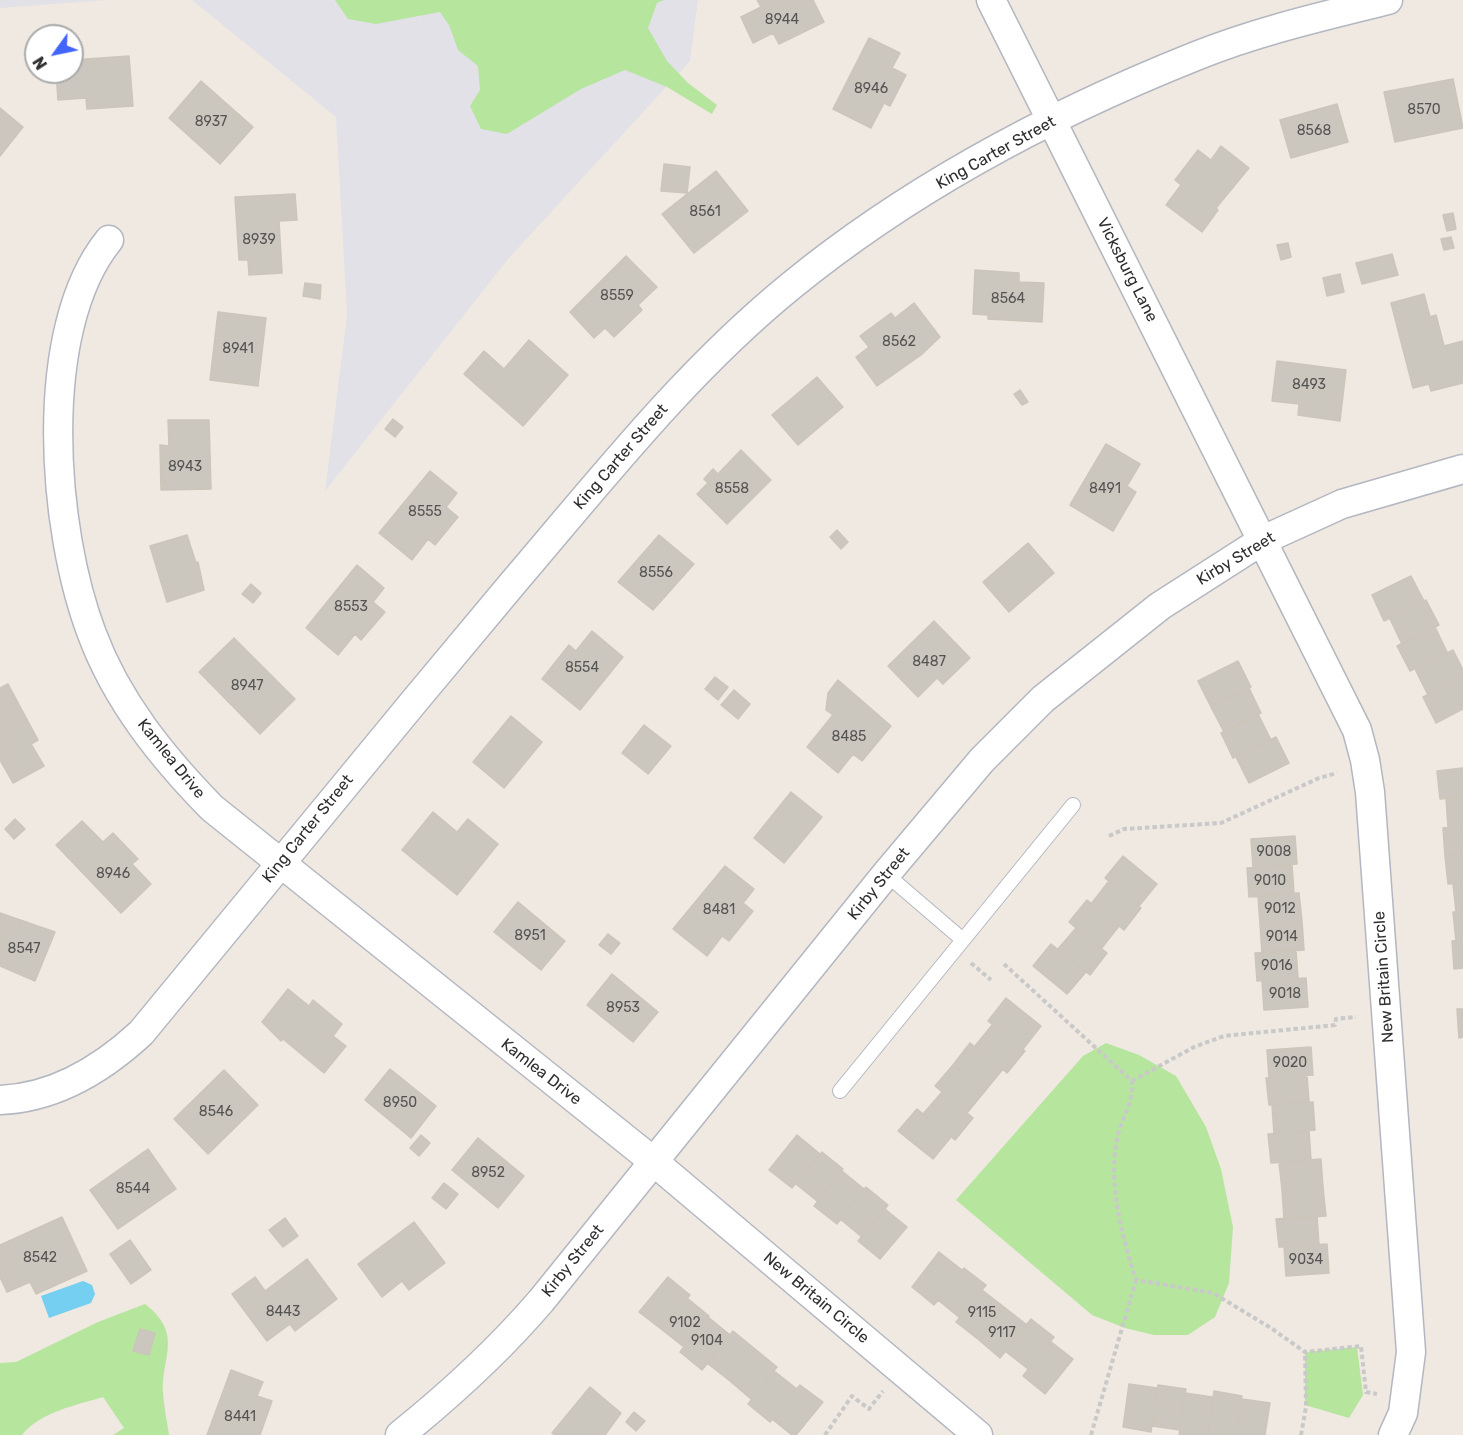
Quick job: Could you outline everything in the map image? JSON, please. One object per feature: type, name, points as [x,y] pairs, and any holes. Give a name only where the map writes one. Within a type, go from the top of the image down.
[{"type":"street","name":"Vicksburg Lane","points":[[992,0],[1263,540]]},
{"type":"street","name":"King Carter Street","points":[[0,1100],[50,1091],[86,1075],[118,1054],[141,1033],[279,864],[644,429],[721,347],[791,285],[866,229],[945,179],[1052,122],[1199,55],[1288,25],[1388,0]]},
{"type":"street","name":"Kamlea Drive","points":[[109,240],[95,257],[77,294],[66,333],[59,453],[64,518],[77,583],[92,634],[117,687],[142,727],[179,774],[212,808],[279,864],[653,1161]]},
{"type":"street","name":"Kirby Street","points":[[400,1435],[444,1400],[506,1342],[886,874],[982,760],[1043,699],[1160,606],[1263,540],[1342,504],[1463,469]]},
{"type":"street","name":"New Britain Circle","points":[[1263,540],[1357,730],[1367,766],[1412,1352],[1403,1413],[1393,1435]]},
{"type":"street","name":"New Britain Circle","points":[[653,1161],[978,1435]]},
{"type":"lane","points":[[840,1091],[1073,805]]},
{"type":"lane","points":[[886,874],[963,940]]},
{"type":"path","points":[[1109,836],[1124,829],[1221,823],[1319,778]]},
{"type":"path","points":[[1005,964],[1132,1081]]},
{"type":"path","points":[[1132,1081],[1194,1047],[1224,1036],[1335,1025]]},
{"type":"path","points":[[1091,1435],[1136,1280],[1119,1217],[1114,1174],[1117,1139],[1130,1106],[1132,1081]]},
{"type":"path","points":[[1136,1280],[1213,1293],[1271,1328],[1305,1352],[1361,1346]]},
{"type":"path","points":[[1301,1435],[1306,1407],[1305,1352]]},
{"type":"path","points":[[825,1435],[852,1396],[868,1409],[901,1370]]},
{"type":"shaded area","points":[[0,0],[108,0],[0,8]]},
{"type":"shaded area","points":[[192,0],[698,0],[690,61],[508,259],[325,491],[347,315],[336,117]]},
{"type":"green space","points":[[335,0],[664,0],[657,3],[648,28],[667,61],[688,83],[717,105],[712,114],[667,87],[625,70],[581,89],[507,134],[481,129],[470,106],[480,90],[478,66],[458,50],[449,25],[440,12],[376,24],[348,19]]},
{"type":"green space","points":[[1106,1043],[1139,1055],[1176,1076],[1206,1127],[1221,1169],[1233,1227],[1229,1283],[1215,1317],[1188,1335],[1154,1335],[1125,1328],[1092,1315],[956,1200],[1083,1056]]},
{"type":"green space","points":[[145,1304],[157,1315],[167,1336],[163,1393],[169,1435],[113,1435],[124,1428],[103,1397],[49,1415],[39,1420],[22,1435],[0,1435],[0,1363],[16,1362],[98,1322]]},
{"type":"green space","points":[[1357,1347],[1363,1395],[1349,1418],[1305,1405],[1305,1352]]},
{"type":"water","points":[[83,1281],[92,1285],[95,1294],[91,1303],[49,1318],[41,1296]]},
{"type":"building","points":[[757,0],[813,0],[824,22],[779,44],[773,33],[753,43],[741,17],[761,7]]},
{"type":"building","points":[[869,38],[900,53],[892,68],[906,75],[890,106],[884,103],[871,128],[833,109]]},
{"type":"building","points":[[129,56],[133,106],[87,109],[86,98],[58,100],[57,84],[84,84],[84,59]]},
{"type":"building","points":[[1453,79],[1463,128],[1395,142],[1384,92]]},
{"type":"building","points":[[201,81],[253,127],[220,164],[169,118]]},
{"type":"building","points":[[1337,104],[1348,142],[1291,158],[1280,120]]},
{"type":"building","points":[[0,108],[23,127],[0,156]]},
{"type":"building","points":[[1221,146],[1249,168],[1216,208],[1218,210],[1202,232],[1166,205],[1181,185],[1175,180],[1198,150],[1211,160]]},
{"type":"building","points":[[664,164],[690,167],[687,193],[661,191]]},
{"type":"building","points":[[716,171],[748,211],[694,253],[662,214]]},
{"type":"building","points":[[295,194],[297,220],[279,221],[282,273],[249,275],[248,260],[239,260],[235,197]]},
{"type":"building","points":[[1453,213],[1456,229],[1447,231],[1443,215]]},
{"type":"building","points":[[1451,237],[1454,248],[1444,250],[1441,239]]},
{"type":"building","points":[[1288,243],[1291,257],[1281,260],[1277,245]]},
{"type":"building","points":[[1392,254],[1398,275],[1362,284],[1356,263]]},
{"type":"building","points":[[626,256],[657,287],[638,305],[642,310],[614,337],[605,328],[594,338],[570,312]]},
{"type":"building","points":[[975,270],[1019,273],[1019,282],[1044,283],[1042,322],[988,319],[988,315],[973,314]]},
{"type":"building","points":[[1340,274],[1344,292],[1327,296],[1323,278]]},
{"type":"building","points":[[305,283],[321,285],[320,299],[303,296]]},
{"type":"building","points":[[1424,294],[1430,317],[1436,315],[1444,346],[1463,341],[1463,383],[1431,391],[1429,384],[1413,388],[1391,303]]},
{"type":"building","points":[[914,303],[940,337],[921,355],[877,386],[856,357],[869,347],[860,336],[891,313],[895,318]]},
{"type":"building","points":[[218,312],[266,318],[258,386],[210,380]]},
{"type":"building","points":[[529,340],[568,375],[523,426],[464,374],[484,351],[504,369]]},
{"type":"building","points":[[1277,361],[1346,370],[1340,421],[1298,415],[1299,404],[1272,401]]},
{"type":"building","points":[[817,377],[843,407],[798,445],[772,415]]},
{"type":"building","points":[[1020,390],[1028,402],[1022,405],[1014,394]]},
{"type":"building","points":[[393,419],[403,427],[395,437],[385,429]]},
{"type":"building","points":[[168,420],[209,420],[211,489],[161,490],[160,445],[169,446]]},
{"type":"building","points":[[1106,444],[1140,464],[1127,486],[1136,492],[1113,531],[1070,505]]},
{"type":"building","points":[[741,450],[771,480],[727,524],[697,494],[708,483],[704,479],[713,469],[718,474]]},
{"type":"building","points":[[430,471],[457,493],[446,507],[458,517],[435,545],[428,539],[412,560],[379,533]]},
{"type":"building","points":[[837,530],[848,542],[841,549],[830,537]]},
{"type":"building","points":[[187,535],[196,563],[198,562],[204,590],[167,602],[150,546]]},
{"type":"building","points":[[659,535],[694,564],[653,610],[618,582]]},
{"type":"building","points":[[1028,543],[1054,573],[1009,612],[983,582]]},
{"type":"building","points":[[357,565],[384,588],[373,602],[385,612],[361,640],[355,634],[338,655],[306,628]]},
{"type":"building","points":[[1411,576],[1424,601],[1384,621],[1372,595]]},
{"type":"building","points":[[251,584],[261,593],[253,603],[242,594]]},
{"type":"building","points":[[1426,600],[1439,625],[1402,644],[1390,619]]},
{"type":"building","points":[[934,621],[970,658],[943,684],[937,678],[918,697],[888,666]]},
{"type":"building","points":[[1435,627],[1447,652],[1410,671],[1397,646]]},
{"type":"building","points":[[592,631],[623,657],[580,710],[542,679],[569,645],[576,651]]},
{"type":"building","points":[[234,638],[295,699],[260,734],[199,672]]},
{"type":"building","points":[[1453,650],[1463,670],[1463,677],[1428,695],[1415,669]]},
{"type":"building","points":[[1238,661],[1251,687],[1211,707],[1198,681]]},
{"type":"building","points":[[715,677],[728,687],[718,700],[705,689]]},
{"type":"building","points":[[1463,677],[1463,709],[1436,723],[1423,697]]},
{"type":"building","points":[[838,680],[891,726],[862,761],[853,754],[838,773],[807,747],[833,715],[826,710],[828,693]]},
{"type":"building","points":[[8,684],[38,740],[31,744],[44,766],[13,783],[0,760],[0,688]]},
{"type":"building","points":[[1249,688],[1261,713],[1224,732],[1211,707]]},
{"type":"building","points":[[734,690],[750,704],[738,719],[721,705]]},
{"type":"building","points":[[1258,714],[1271,740],[1233,758],[1221,733]]},
{"type":"building","points":[[511,716],[542,742],[504,788],[473,762]]},
{"type":"building","points":[[644,725],[671,746],[648,774],[622,753]]},
{"type":"building","points":[[1276,737],[1289,763],[1249,783],[1236,757]]},
{"type":"building","points":[[1463,768],[1463,797],[1440,799],[1437,771]]},
{"type":"building","points":[[791,792],[822,817],[784,863],[754,838]]},
{"type":"building","points":[[1463,797],[1463,826],[1448,827],[1446,798]]},
{"type":"building","points":[[433,812],[457,832],[468,819],[498,844],[457,895],[402,850]]},
{"type":"building","points":[[15,819],[25,829],[14,839],[5,829]]},
{"type":"building","points":[[82,821],[103,842],[113,833],[138,859],[132,864],[151,884],[121,913],[56,845]]},
{"type":"building","points":[[1463,826],[1463,854],[1445,856],[1443,828]]},
{"type":"building","points":[[1295,836],[1297,864],[1253,867],[1251,839]]},
{"type":"building","points":[[1463,854],[1463,883],[1448,884],[1445,856]]},
{"type":"building","points":[[1123,856],[1157,884],[1139,906],[1105,878]]},
{"type":"building","points":[[1292,865],[1294,893],[1249,897],[1247,868]]},
{"type":"building","points":[[725,866],[754,889],[743,903],[753,911],[729,941],[722,936],[707,956],[673,929]]},
{"type":"building","points":[[1109,881],[1141,908],[1124,930],[1091,904]]},
{"type":"building","points":[[1463,883],[1463,911],[1456,912],[1453,884]]},
{"type":"building","points":[[1299,893],[1302,921],[1260,924],[1258,896]]},
{"type":"building","points":[[1087,900],[1119,926],[1101,949],[1069,922]]},
{"type":"building","points":[[518,902],[565,941],[541,970],[494,932]]},
{"type":"building","points":[[1463,911],[1463,940],[1456,941],[1453,912]]},
{"type":"building","points":[[0,913],[55,932],[35,981],[0,966]]},
{"type":"building","points":[[1302,921],[1304,950],[1262,953],[1260,924]]},
{"type":"building","points":[[1076,928],[1107,953],[1090,975],[1058,949]]},
{"type":"building","points":[[608,934],[620,943],[611,954],[599,945]]},
{"type":"building","points":[[1463,940],[1463,968],[1454,969],[1452,941]]},
{"type":"building","points":[[1051,944],[1086,972],[1067,994],[1033,966]]},
{"type":"building","points":[[1296,950],[1298,978],[1257,981],[1255,953]]},
{"type":"building","points":[[612,974],[658,1012],[633,1042],[587,1005]]},
{"type":"building","points":[[1306,978],[1308,1007],[1264,1010],[1262,981]]},
{"type":"building","points":[[288,989],[309,1006],[313,1000],[342,1024],[333,1036],[346,1046],[324,1073],[283,1039],[281,1041],[262,1022]]},
{"type":"building","points":[[1006,998],[1041,1026],[1023,1049],[988,1021]]},
{"type":"building","points":[[1457,1009],[1463,1009],[1463,1037],[1459,1038]]},
{"type":"building","points":[[993,1024],[1025,1051],[1007,1073],[975,1046]]},
{"type":"building","points":[[970,1043],[1003,1069],[985,1091],[953,1065]]},
{"type":"building","points":[[1311,1047],[1313,1075],[1269,1078],[1267,1050]]},
{"type":"building","points":[[953,1065],[985,1091],[967,1113],[935,1086]]},
{"type":"building","points":[[390,1069],[436,1106],[411,1138],[365,1100]]},
{"type":"building","points":[[224,1070],[258,1105],[208,1154],[174,1119]]},
{"type":"building","points":[[1307,1075],[1309,1102],[1269,1105],[1266,1078]]},
{"type":"building","points":[[942,1092],[973,1118],[955,1140],[923,1114]]},
{"type":"building","points":[[1313,1102],[1315,1130],[1274,1134],[1272,1105]]},
{"type":"building","points":[[917,1109],[951,1137],[933,1159],[898,1131]]},
{"type":"building","points":[[1309,1131],[1311,1160],[1271,1163],[1268,1134]]},
{"type":"building","points":[[421,1135],[430,1143],[419,1156],[410,1148]]},
{"type":"building","points":[[797,1135],[820,1154],[792,1188],[769,1170]]},
{"type":"building","points":[[478,1138],[524,1176],[498,1208],[452,1170]]},
{"type":"building","points":[[148,1149],[176,1189],[118,1229],[90,1190]]},
{"type":"building","points":[[822,1152],[843,1169],[817,1201],[796,1184]]},
{"type":"building","points":[[1321,1159],[1323,1187],[1282,1190],[1279,1162]]},
{"type":"building","points":[[842,1171],[864,1189],[837,1224],[814,1206]]},
{"type":"building","points":[[444,1183],[458,1194],[446,1209],[432,1198]]},
{"type":"building","points":[[866,1187],[888,1205],[862,1237],[840,1219]]},
{"type":"building","points":[[1323,1187],[1326,1216],[1284,1219],[1282,1190]]},
{"type":"building","points":[[885,1209],[907,1227],[880,1259],[858,1241]]},
{"type":"building","points":[[1317,1216],[1319,1245],[1279,1247],[1276,1219]]},
{"type":"building","points":[[62,1217],[87,1271],[36,1294],[30,1282],[7,1292],[0,1277],[0,1245]]},
{"type":"building","points":[[285,1218],[298,1236],[283,1247],[269,1230]]},
{"type":"building","points":[[414,1222],[445,1263],[409,1290],[402,1281],[382,1297],[358,1264]]},
{"type":"building","points":[[130,1240],[151,1270],[131,1284],[110,1254]]},
{"type":"building","points":[[1327,1244],[1329,1273],[1286,1276],[1284,1247]]},
{"type":"building","points":[[939,1252],[962,1270],[934,1305],[912,1287]]},
{"type":"building","points":[[307,1259],[337,1299],[295,1331],[290,1324],[267,1341],[232,1294],[255,1277],[265,1291]]},
{"type":"building","points":[[964,1268],[986,1285],[960,1318],[938,1300]]},
{"type":"building","points":[[668,1277],[690,1295],[661,1329],[639,1312]]},
{"type":"building","points":[[982,1290],[1004,1307],[979,1340],[956,1322]]},
{"type":"building","points":[[687,1298],[709,1316],[684,1347],[661,1329]]},
{"type":"building","points":[[1004,1307],[1027,1325],[1000,1358],[979,1340]]},
{"type":"building","points":[[708,1317],[730,1335],[702,1370],[680,1352]]},
{"type":"building","points":[[1031,1319],[1054,1337],[1028,1369],[1005,1351]]},
{"type":"building","points":[[140,1329],[155,1333],[149,1355],[133,1351]]},
{"type":"building","points":[[733,1331],[755,1349],[730,1381],[707,1363]]},
{"type":"building","points":[[1050,1341],[1073,1359],[1045,1394],[1023,1376]]},
{"type":"building","points":[[755,1349],[777,1367],[751,1399],[730,1381]]},
{"type":"building","points":[[231,1370],[263,1382],[257,1396],[272,1401],[260,1435],[207,1435]]},
{"type":"building","points":[[774,1371],[797,1389],[770,1422],[748,1404]]},
{"type":"building","points":[[1129,1384],[1157,1388],[1151,1432],[1123,1427]]},
{"type":"building","points":[[800,1385],[823,1402],[796,1435],[792,1435],[772,1419]]},
{"type":"building","points":[[1158,1385],[1186,1389],[1180,1430],[1152,1426]]},
{"type":"building","points":[[590,1387],[621,1413],[605,1435],[555,1435],[552,1433]]},
{"type":"building","points":[[1214,1391],[1242,1396],[1237,1435],[1208,1434]]},
{"type":"building","points":[[1185,1393],[1212,1397],[1208,1435],[1179,1435]]},
{"type":"building","points":[[1242,1399],[1270,1403],[1265,1435],[1237,1435]]},
{"type":"building","points":[[634,1412],[645,1421],[636,1431],[626,1422]]}]
